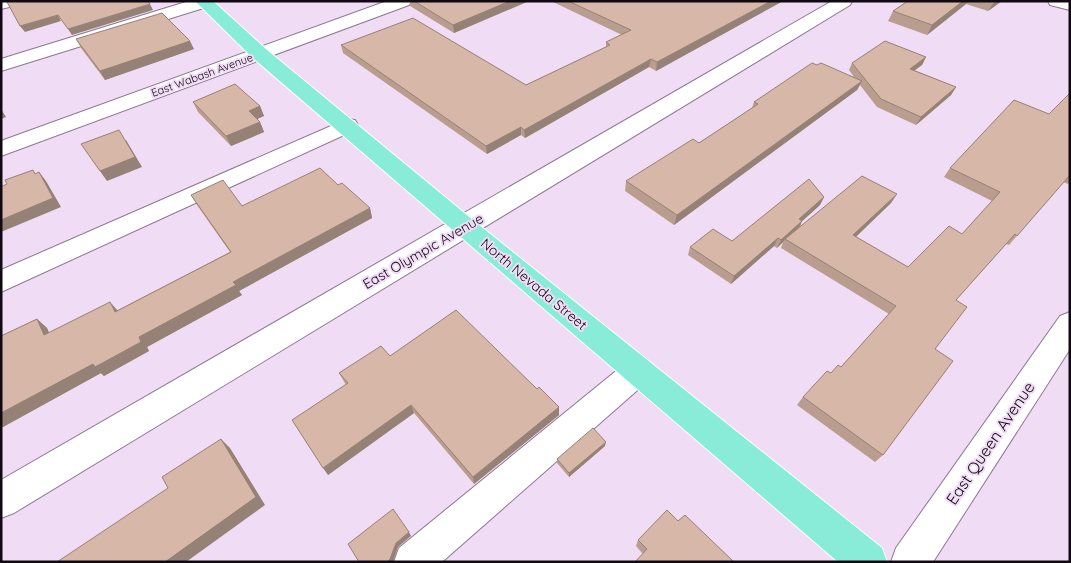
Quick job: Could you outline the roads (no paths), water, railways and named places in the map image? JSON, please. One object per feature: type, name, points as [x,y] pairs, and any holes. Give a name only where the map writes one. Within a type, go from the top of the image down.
[{"type":"main road","name":"North Nevada Street","points":[[203,1],[260,54],[347,125],[465,227],[868,562]]},
{"type":"street","points":[[1,4],[12,1]]},
{"type":"street","points":[[1,65],[203,1]]},
{"type":"street","name":"East Wabash Avenue","points":[[1,149],[403,1]]},
{"type":"street","name":"East Olympic Avenue","points":[[1,500],[844,1]]},
{"type":"street","points":[[1056,1],[1070,5]]},
{"type":"street","points":[[1,282],[347,125]]},
{"type":"street","name":"East Queen Avenue","points":[[910,562],[1070,324]]},
{"type":"street","points":[[412,562],[638,371]]}]
